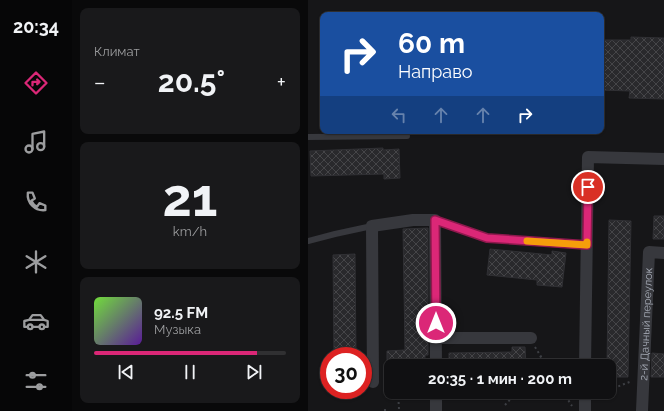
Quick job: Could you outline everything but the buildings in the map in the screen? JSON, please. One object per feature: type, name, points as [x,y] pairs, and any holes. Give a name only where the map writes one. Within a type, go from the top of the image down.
[{"type":"street","points":[[585,359],[588,158],[664,160]]},
{"type":"street","points":[[373,382],[372,226],[413,220],[435,220],[436,359]]},
{"type":"street","name":"2-й Дачный переулок","points":[[642,411],[649,252],[664,252]]},
{"type":"street","points":[[436,338],[530,338]]},
{"type":"street","points":[[436,399],[436,411]]},
{"type":"street","points":[[584,411],[588,399]]},
{"type":"lane","points":[[308,137],[407,136]]},
{"type":"lane","points":[[435,220],[487,238],[587,245]]},
{"type":"lane","points":[[308,241],[372,226]]},
{"type":"path","points":[[530,338],[543,359]]},
{"type":"path","points":[[616,387],[644,376]]},
{"type":"path","points":[[398,399],[399,410]]},
{"type":"path","points":[[505,405],[511,399]]},
{"type":"path","points":[[568,399],[572,406]]},
{"type":"slow traffic","points":[[527,241],[587,245],[587,242]]},
{"type":"route","points":[[436,323],[435,220],[487,238],[587,245],[588,187]]}]
